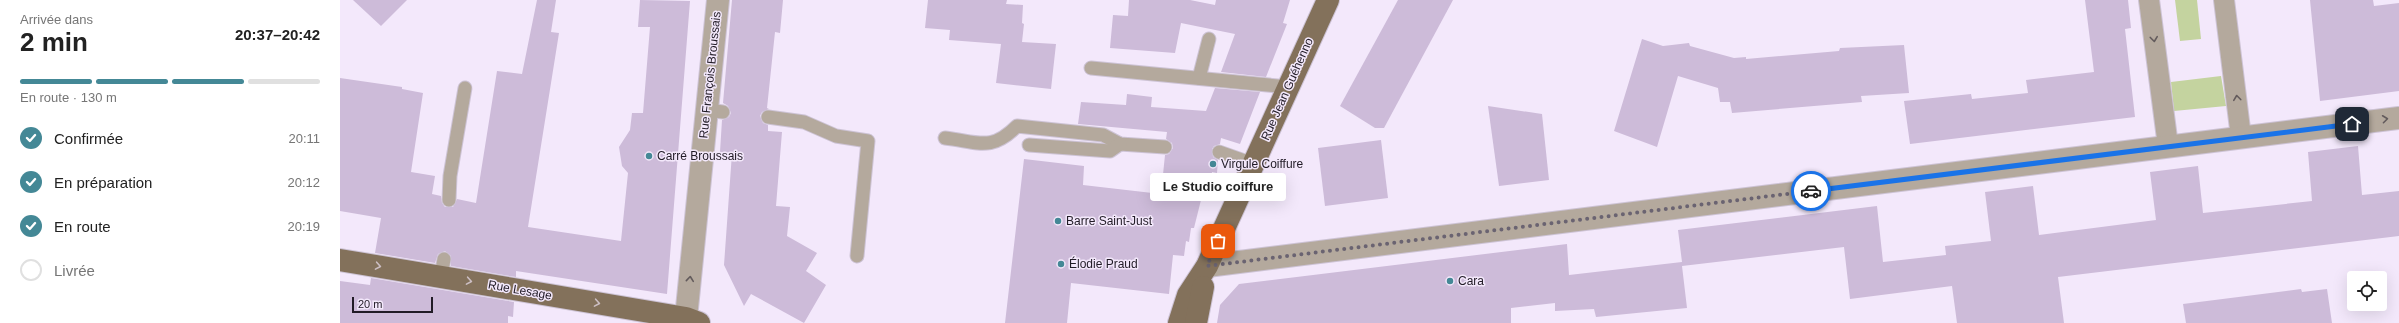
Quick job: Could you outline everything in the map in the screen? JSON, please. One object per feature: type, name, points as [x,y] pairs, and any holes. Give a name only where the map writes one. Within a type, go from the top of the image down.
[{"type":"main road","name":"Rue Jean Guéhenno","points":[[1179,323],[1188,295],[1207,266],[1328,0]]},
{"type":"main road","name":"Rue Lesage","points":[[340,260],[443,268],[692,320]]},
{"type":"main road","name":"Rue Jean Guéhenno","points":[[1196,323],[1207,266]]},
{"type":"street","name":"Rue François Broussais","points":[[692,320],[715,111],[718,0]]},
{"type":"street","points":[[2149,0],[2168,146]]},
{"type":"street","points":[[2224,0],[2241,137]]},
{"type":"street","points":[[1207,266],[2399,118]]},
{"type":"lane","points":[[1199,78],[1208,39]]},
{"type":"lane","points":[[1091,68],[1289,87]]},
{"type":"lane","points":[[449,200],[450,176],[465,88]]},
{"type":"lane","points":[[768,117],[804,122],[836,136],[868,141],[857,256]]},
{"type":"lane","points":[[945,138],[993,144],[1005,137],[1017,126],[1103,135],[1120,144],[1165,147]]},
{"type":"lane","points":[[1029,145],[1110,151],[1120,144]]},
{"type":"lane","points":[[1219,152],[1253,164]]},
{"type":"green space","points":[[2175,0],[2197,0],[2201,39],[2180,41]]},
{"type":"green space","points":[[2221,76],[2226,106],[2174,111],[2171,82]]},
{"type":"building","points":[[353,0],[407,0],[381,26]]},
{"type":"building","points":[[537,0],[556,0],[551,32],[559,33],[528,227],[621,241],[628,173],[622,166],[619,147],[630,130],[632,113],[643,113],[650,27],[638,27],[640,0],[690,1],[667,294],[516,271],[516,277],[451,266],[451,256],[445,251],[438,254],[435,263],[375,253],[381,218],[340,211],[340,78],[402,87],[402,89],[423,93],[411,172],[435,176],[432,194],[441,196],[442,203],[445,207],[453,207],[457,199],[476,203],[497,71],[522,74]]},
{"type":"building","points":[[732,0],[783,0],[780,33],[775,32],[767,108],[769,109],[762,112],[760,116],[763,123],[768,125],[768,131],[782,132],[776,206],[790,207],[787,236],[817,253],[806,271],[826,285],[804,323],[751,294],[744,306],[724,265],[732,153],[720,152],[722,120],[729,117],[731,113],[728,106],[723,103]]},
{"type":"building","points":[[928,0],[1007,0],[1006,4],[1023,5],[1022,23],[1024,24],[1022,42],[1056,44],[1051,89],[996,83],[1001,44],[949,40],[950,30],[925,28]]},
{"type":"building","points":[[1129,0],[1190,0],[1215,5],[1216,0],[1290,0],[1283,23],[1287,24],[1266,77],[1221,72],[1235,34],[1181,23],[1175,53],[1110,48],[1113,15],[1128,16]]},
{"type":"building","points":[[1398,0],[1453,0],[1384,128],[1375,128],[1340,106]]},
{"type":"building","points":[[2085,0],[2128,0],[2131,28],[2125,29],[2135,117],[1910,144],[1904,101],[1971,94],[1972,99],[2028,93],[2026,80],[2094,72]]},
{"type":"building","points":[[2310,0],[2373,0],[2374,6],[2399,3],[2399,91],[2320,101]]},
{"type":"building","points":[[1642,39],[1663,46],[1689,43],[1690,46],[1734,58],[1746,57],[1746,59],[1839,51],[1840,48],[1904,45],[1909,93],[1861,96],[1862,102],[1732,113],[1730,102],[1720,102],[1718,88],[1678,76],[1657,147],[1614,131]]},
{"type":"building","name":"Barre Saint-Just","points":[[1215,88],[1260,92],[1240,144],[1221,138],[1220,144],[1214,146],[1212,149],[1213,157],[1218,160],[1217,173],[1212,172],[1210,187],[1206,186],[1205,200],[1201,200],[1194,228],[1191,228],[1189,242],[1186,241],[1184,256],[1173,255],[1169,294],[1071,283],[1067,323],[1005,323],[1024,159],[1084,166],[1083,185],[1161,194],[1165,155],[1169,154],[1173,148],[1172,143],[1166,139],[1167,132],[1078,124],[1081,102],[1126,105],[1127,94],[1152,97],[1151,107],[1206,111]]},
{"type":"building","points":[[1488,106],[1542,114],[1549,180],[1499,186]]},
{"type":"building","points":[[1381,140],[1388,198],[1325,206],[1318,148]]},
{"type":"building","points":[[2358,146],[2362,195],[2399,191],[2399,236],[2058,277],[2064,323],[1957,323],[1952,286],[1850,299],[1844,247],[1682,266],[1687,308],[1596,317],[1594,309],[1555,311],[1555,303],[1511,308],[1511,323],[1217,323],[1220,305],[1239,284],[1567,244],[1569,275],[1682,262],[1678,230],[1877,206],[1883,262],[1946,255],[1945,246],[1991,241],[1985,192],[2033,186],[2039,235],[2156,220],[2150,172],[2198,166],[2203,213],[2312,201],[2308,152]]},
{"type":"building","points":[[371,278],[514,302],[513,317],[508,316],[508,323],[340,323],[340,281],[370,285]]},
{"type":"building","points":[[2301,289],[2302,292],[2327,289],[2332,323],[2186,323],[2183,304]]},
{"type":"way so far","points":[[1218,241],[1207,266],[1811,191]]},
{"type":"place","name":"Carré Broussais","points":[[649,156]]},
{"type":"place","name":"Virgule Coiffure","points":[[1213,164]]},
{"type":"place","name":"Barre Saint-Just","points":[[1058,221]]},
{"type":"place","name":"Le Studio coiffure","points":[[1218,241]]},
{"type":"place","name":"Élodie Praud","points":[[1061,264]]},
{"type":"place","name":"Cara","points":[[1450,281]]},
{"type":"route","points":[[1811,191],[2352,124]]}]
